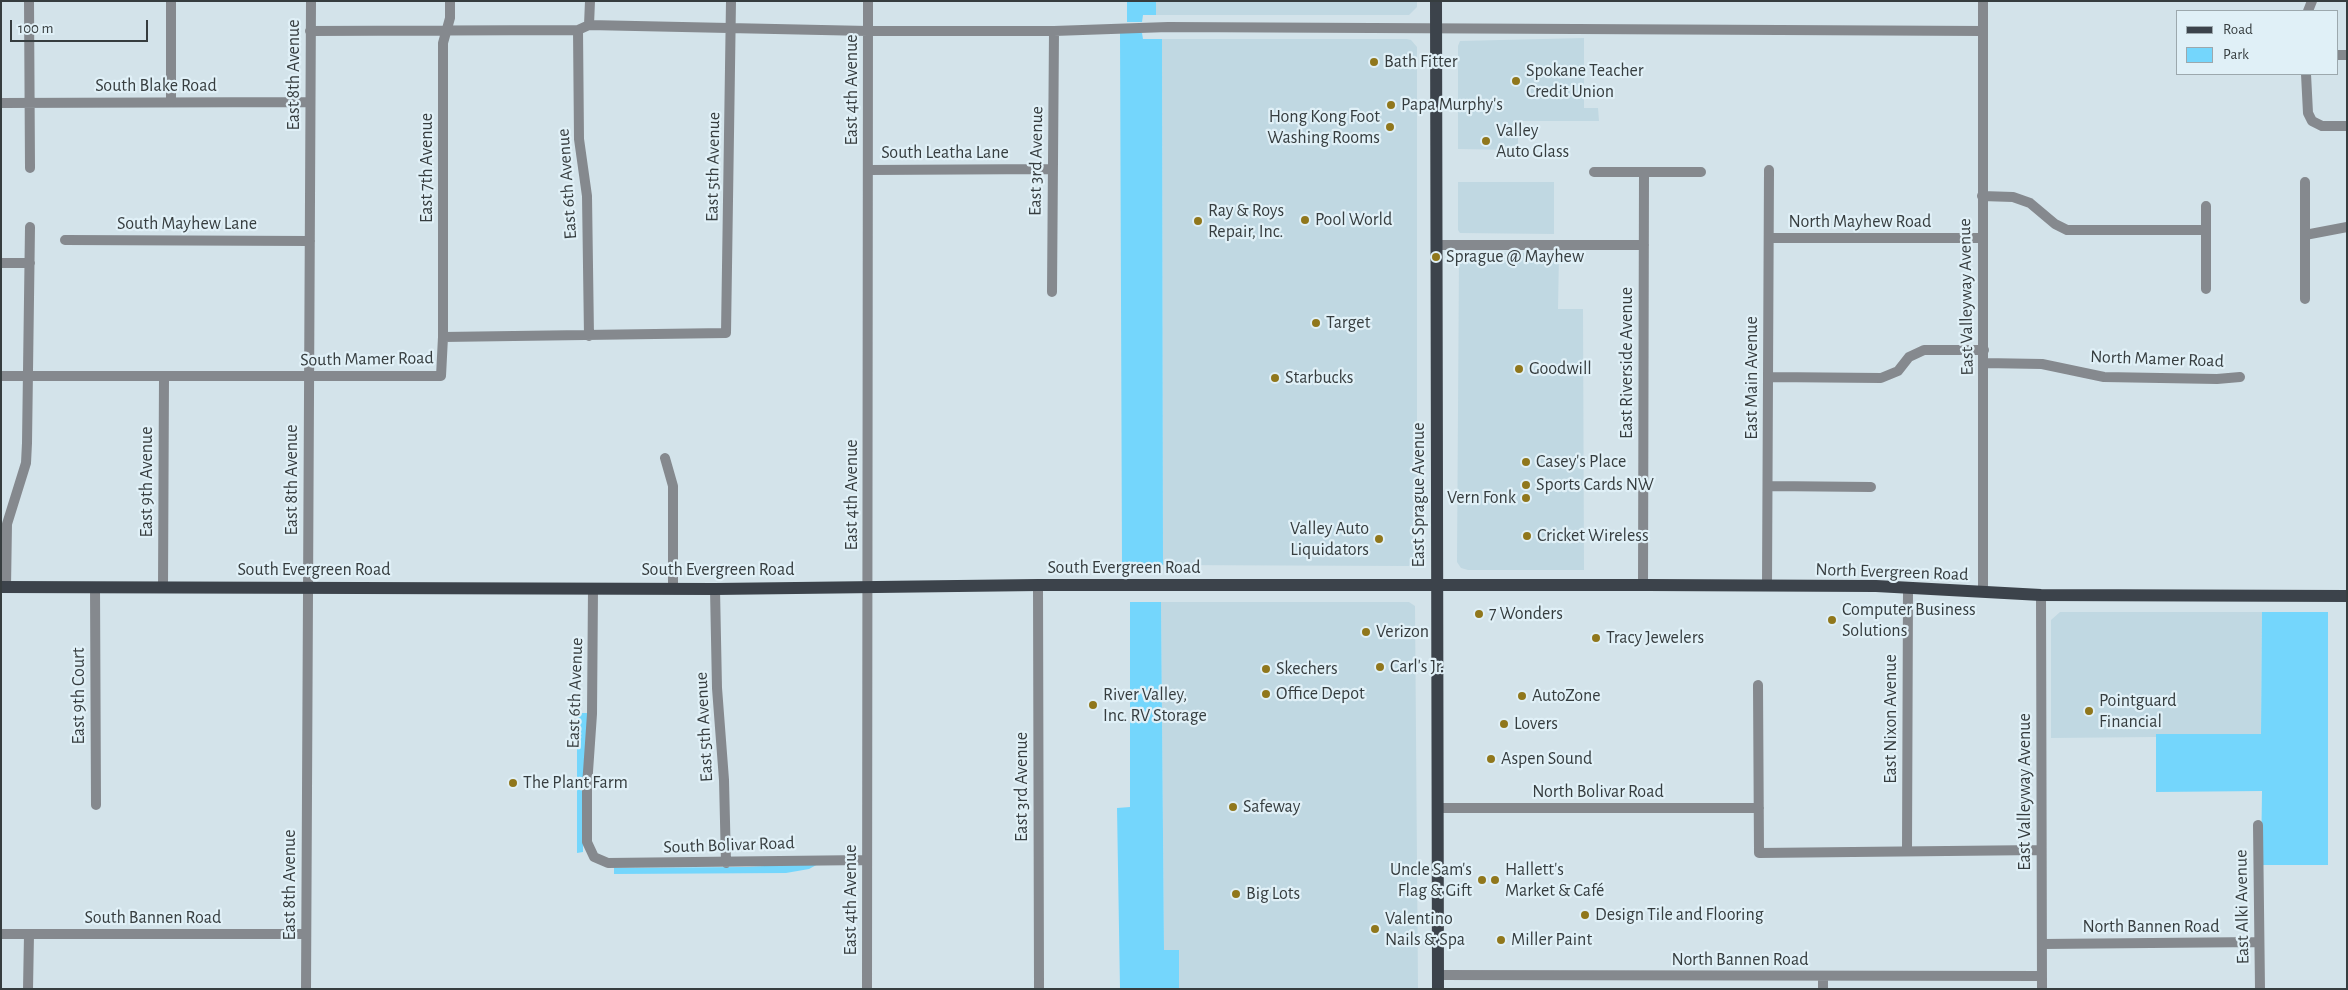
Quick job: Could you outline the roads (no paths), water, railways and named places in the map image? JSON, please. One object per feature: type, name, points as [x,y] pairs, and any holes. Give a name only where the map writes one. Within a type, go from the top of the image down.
[{"type":"main road","name":"East Sprague Avenue","points":[[1436,1],[1438,989]]},
{"type":"main road","name":"South Evergreen Road","points":[[4,587],[593,589],[1038,585],[1436,585]]},
{"type":"main road","name":"North Evergreen Road","points":[[1436,585],[1908,588],[2041,596],[2347,596]]},
{"type":"street","points":[[29,1],[30,168]]},
{"type":"street","points":[[171,1],[171,102]]},
{"type":"street","name":"East 8th Avenue","points":[[306,989],[311,1]]},
{"type":"street","name":"East 7th Avenue","points":[[443,337],[443,43],[450,18],[450,1]]},
{"type":"street","points":[[589,26],[590,1]]},
{"type":"street","name":"East 5th Avenue","points":[[726,333],[731,1]]},
{"type":"street","name":"East 4th Avenue","points":[[867,989],[868,1]]},
{"type":"street","name":"East Valleyway Avenue","points":[[1983,1],[1983,592]]},
{"type":"street","points":[[310,31],[578,30],[589,26],[868,31],[1054,31],[1162,27],[1983,31]]},
{"type":"street","name":"East 6th Avenue","points":[[578,30],[579,139],[587,196],[589,336]]},
{"type":"street","name":"East 3rd Avenue","points":[[1052,292],[1054,31]]},
{"type":"street","points":[[2306,75],[2308,113],[2312,121],[2322,126],[2347,126]]},
{"type":"street","name":"South Blake Road","points":[[1,103],[310,102]]},
{"type":"street","name":"South Leatha Lane","points":[[869,170],[1052,169]]},
{"type":"street","name":"East Main Avenue","points":[[1767,586],[1769,486],[1769,170]]},
{"type":"street","points":[[1594,172],[1701,172]]},
{"type":"street","name":"East Riverside Avenue","points":[[1642,585],[1644,172]]},
{"type":"street","points":[[2305,182],[2305,299]]},
{"type":"street","points":[[1982,196],[2013,197],[2030,203],[2055,224],[2068,230],[2206,230]]},
{"type":"street","points":[[2206,206],[2206,289]]},
{"type":"street","points":[[4,587],[7,524],[26,463],[30,227]]},
{"type":"street","points":[[2305,235],[2347,227]]},
{"type":"street","name":"North Mayhew Road","points":[[1769,238],[1982,238]]},
{"type":"street","name":"South Mayhew Lane","points":[[65,240],[310,241]]},
{"type":"street","points":[[1436,246],[1644,245]]},
{"type":"street","points":[[1,263],[30,263]]},
{"type":"street","name":"South Mamer Road","points":[[1,376],[442,376],[443,337],[726,333]]},
{"type":"street","points":[[1769,377],[1881,378],[1898,371],[1910,357],[1924,350],[1984,350]]},
{"type":"street","name":"North Mamer Road","points":[[1984,363],[2042,364],[2104,377],[2217,379],[2240,377]]},
{"type":"street","name":"East 9th Avenue","points":[[163,587],[164,377]]},
{"type":"street","points":[[665,458],[672,486],[673,588]]},
{"type":"street","points":[[1769,486],[1870,487]]},
{"type":"street","name":"East 3rd Avenue","points":[[1038,585],[1039,989]]},
{"type":"street","name":"East 9th Court","points":[[95,587],[96,805]]},
{"type":"street","name":"East 5th Avenue","points":[[715,588],[716,688],[724,780],[726,863]]},
{"type":"street","name":"East Nixon Avenue","points":[[1907,851],[1908,588]]},
{"type":"street","name":"East 6th Avenue","points":[[593,589],[592,714],[587,786],[587,842],[594,857]]},
{"type":"street","name":"East Valleyway Avenue","points":[[2041,596],[2042,989]]},
{"type":"street","points":[[1758,685],[1759,853],[2041,850]]},
{"type":"street","name":"North Bolivar Road","points":[[1437,808],[1759,808]]},
{"type":"street","name":"East Alki Avenue","points":[[2258,825],[2260,989]]},
{"type":"street","name":"South Bolivar Road","points":[[594,857],[608,864],[726,863],[816,859],[866,860]]},
{"type":"street","name":"South Bannen Road","points":[[1,934],[306,934]]},
{"type":"street","points":[[28,989],[29,935]]},
{"type":"street","name":"North Bannen Road","points":[[2043,944],[2259,942]]},
{"type":"street","name":"North Bannen Road","points":[[1438,975],[2042,976]]},
{"type":"street","points":[[1823,976],[1823,989]]},
{"type":"place","name":"Bath Fitter","points":[[1374,62]]},
{"type":"place","name":"Spokane Teacher Credit Union","points":[[1516,81]]},
{"type":"place","name":"Papa Murphy's","points":[[1391,105]]},
{"type":"place","name":"Hong Kong Foot Washing Rooms","points":[[1390,127]]},
{"type":"place","name":"Valley Auto Glass","points":[[1486,141]]},
{"type":"place","name":"Pool World","points":[[1305,220]]},
{"type":"place","name":"Ray & Roys Repair, Inc.","points":[[1198,221]]},
{"type":"place","name":"Sprague @ Mayhew","points":[[1436,257]]},
{"type":"place","name":"Target","points":[[1316,323]]},
{"type":"place","name":"Goodwill","points":[[1519,369]]},
{"type":"place","name":"Starbucks","points":[[1275,378]]},
{"type":"place","name":"Casey's Place","points":[[1526,462]]},
{"type":"place","name":"Sports Cards NW","points":[[1526,485]]},
{"type":"place","name":"Vern Fonk","points":[[1526,498]]},
{"type":"place","name":"Cricket Wireless","points":[[1527,536]]},
{"type":"place","name":"Valley Auto Liquidators","points":[[1379,539]]},
{"type":"place","name":"7 Wonders","points":[[1479,614]]},
{"type":"place","name":"Computer Business Solutions","points":[[1832,620]]},
{"type":"place","name":"Verizon","points":[[1366,632]]},
{"type":"place","name":"Tracy Jewelers","points":[[1596,638]]},
{"type":"place","name":"Carl's Jr.","points":[[1380,667]]},
{"type":"place","name":"Skechers","points":[[1266,669]]},
{"type":"place","name":"Office Depot","points":[[1266,694]]},
{"type":"place","name":"AutoZone","points":[[1522,696]]},
{"type":"place","name":"River Valley, Inc. RV Storage","points":[[1093,705]]},
{"type":"place","name":"Pointguard Financial","points":[[2089,711]]},
{"type":"place","name":"Lovers","points":[[1504,724]]},
{"type":"place","name":"Aspen Sound","points":[[1491,759]]},
{"type":"place","name":"The Plant Farm","points":[[513,783]]},
{"type":"place","name":"Safeway","points":[[1233,807]]},
{"type":"place","name":"Uncle Sam's Flag & Gift","points":[[1482,880]]},
{"type":"place","name":"Hallett's Market & Café","points":[[1495,880]]},
{"type":"place","name":"Big Lots","points":[[1236,894]]},
{"type":"place","name":"Design Tile and Flooring","points":[[1585,915]]},
{"type":"place","name":"Valentino Nails & Spa","points":[[1375,929]]},
{"type":"place","name":"Miller Paint","points":[[1501,940]]}]
